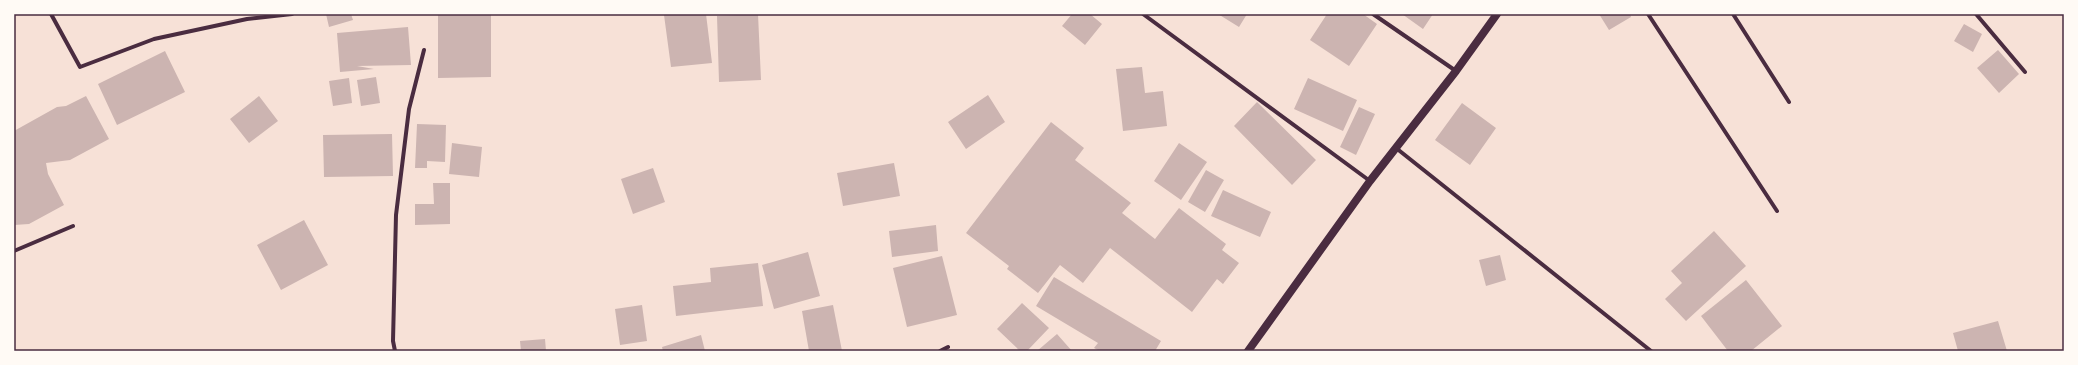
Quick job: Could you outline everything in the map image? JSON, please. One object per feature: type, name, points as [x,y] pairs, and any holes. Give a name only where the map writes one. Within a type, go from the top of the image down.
[{"type":"main road","points":[[1248,351],[1370,181],[1456,71],[1497,14]]},
{"type":"street","points":[[51,14],[80,67],[154,39],[247,19],[292,14]]},
{"type":"street","points":[[1143,14],[1370,181]]},
{"type":"street","points":[[1373,14],[1456,71]]},
{"type":"street","points":[[1648,14],[1777,211]]},
{"type":"street","points":[[1733,14],[1789,102]]},
{"type":"street","points":[[1976,14],[2025,72]]},
{"type":"street","points":[[395,351],[393,340],[396,215],[409,109],[424,50]]},
{"type":"street","points":[[1396,148],[1651,351]]},
{"type":"street","points":[[14,251],[73,226]]},
{"type":"street","points":[[940,351],[948,347]]},
{"type":"building","points":[[326,14],[351,14],[353,20],[329,27]]},
{"type":"building","points":[[438,14],[491,14],[491,77],[438,78]]},
{"type":"building","points":[[706,14],[712,63],[671,67],[664,15]]},
{"type":"building","points":[[758,14],[761,80],[719,82],[717,16]]},
{"type":"building","points":[[1072,14],[1090,14],[1102,24],[1085,45],[1062,26]]},
{"type":"building","points":[[1218,14],[1247,14],[1239,27]]},
{"type":"building","points":[[1327,14],[1363,14],[1377,24],[1349,66],[1310,40]]},
{"type":"building","points":[[1402,14],[1433,14],[1423,29]]},
{"type":"building","points":[[1599,14],[1630,14],[1631,17],[1609,30]]},
{"type":"building","points":[[1964,24],[1982,34],[1973,52],[1954,41]]},
{"type":"building","points":[[408,27],[411,65],[357,66],[374,69],[340,72],[337,33]]},
{"type":"building","points":[[1998,50],[2019,74],[1999,93],[1977,68]]},
{"type":"building","points":[[165,51],[185,92],[117,125],[98,84]]},
{"type":"building","points":[[1142,67],[1145,93],[1163,91],[1167,126],[1123,131],[1116,69]]},
{"type":"building","points":[[376,77],[380,103],[361,106],[357,80]]},
{"type":"building","points":[[349,78],[352,103],[333,106],[329,81]]},
{"type":"building","points":[[1308,78],[1357,100],[1343,131],[1294,109]]},
{"type":"building","points":[[988,95],[1005,122],[966,149],[948,122]]},
{"type":"building","points":[[86,96],[109,139],[70,160],[46,163],[48,174],[64,205],[29,224],[14,225],[14,131],[57,107],[66,106]]},
{"type":"building","points":[[259,96],[278,121],[249,143],[230,119]]},
{"type":"building","points":[[1257,102],[1316,160],[1292,185],[1234,126]]},
{"type":"building","points":[[1462,103],[1496,128],[1470,165],[1435,140]]},
{"type":"building","points":[[1359,107],[1375,114],[1356,155],[1340,147]]},
{"type":"building","points":[[1051,122],[1084,148],[1075,160],[1131,203],[1122,213],[1155,239],[1179,208],[1226,244],[1222,250],[1239,263],[1223,284],[1217,279],[1192,312],[1110,248],[1083,283],[1060,265],[1038,293],[1007,269],[1009,266],[966,233]]},
{"type":"building","points":[[417,124],[446,125],[445,162],[427,161],[427,168],[415,168]]},
{"type":"building","points":[[392,134],[393,176],[324,177],[323,135]]},
{"type":"building","points":[[452,143],[482,147],[479,177],[449,174]]},
{"type":"building","points":[[1179,143],[1207,162],[1181,200],[1154,181]]},
{"type":"building","points":[[894,163],[900,196],[843,206],[837,173]]},
{"type":"building","points":[[653,168],[665,202],[633,214],[621,179]]},
{"type":"building","points":[[1206,170],[1224,180],[1205,212],[1188,202]]},
{"type":"building","points":[[433,183],[450,183],[450,224],[415,225],[415,204],[434,204]]},
{"type":"building","points":[[1223,190],[1271,212],[1260,237],[1211,216]]},
{"type":"building","points":[[304,220],[328,265],[281,290],[257,245]]},
{"type":"building","points":[[936,225],[938,251],[892,257],[889,231]]},
{"type":"building","points":[[1714,231],[1746,266],[1686,321],[1665,299],[1682,283],[1671,271]]},
{"type":"building","points":[[808,252],[820,296],[774,309],[762,265]]},
{"type":"building","points":[[1500,255],[1506,280],[1486,286],[1479,260]]},
{"type":"building","points":[[942,256],[957,315],[907,327],[893,268]]},
{"type":"building","points":[[758,263],[763,306],[676,316],[673,286],[711,282],[710,268]]},
{"type":"building","points":[[1054,277],[1161,341],[1155,351],[1100,351],[1094,348],[1098,343],[1036,306]]},
{"type":"building","points":[[1746,280],[1782,326],[1751,351],[1728,351],[1701,316]]},
{"type":"building","points":[[1022,303],[1049,328],[1027,351],[1020,351],[997,329]]},
{"type":"building","points":[[642,305],[647,341],[620,345],[615,309]]},
{"type":"building","points":[[833,305],[842,351],[809,351],[802,311]]},
{"type":"building","points":[[1998,321],[2007,351],[1958,351],[1953,333]]},
{"type":"building","points":[[1057,334],[1072,351],[1037,351]]},
{"type":"building","points":[[701,335],[705,351],[663,351],[662,347]]},
{"type":"building","points":[[545,339],[546,351],[521,351],[520,341]]}]
